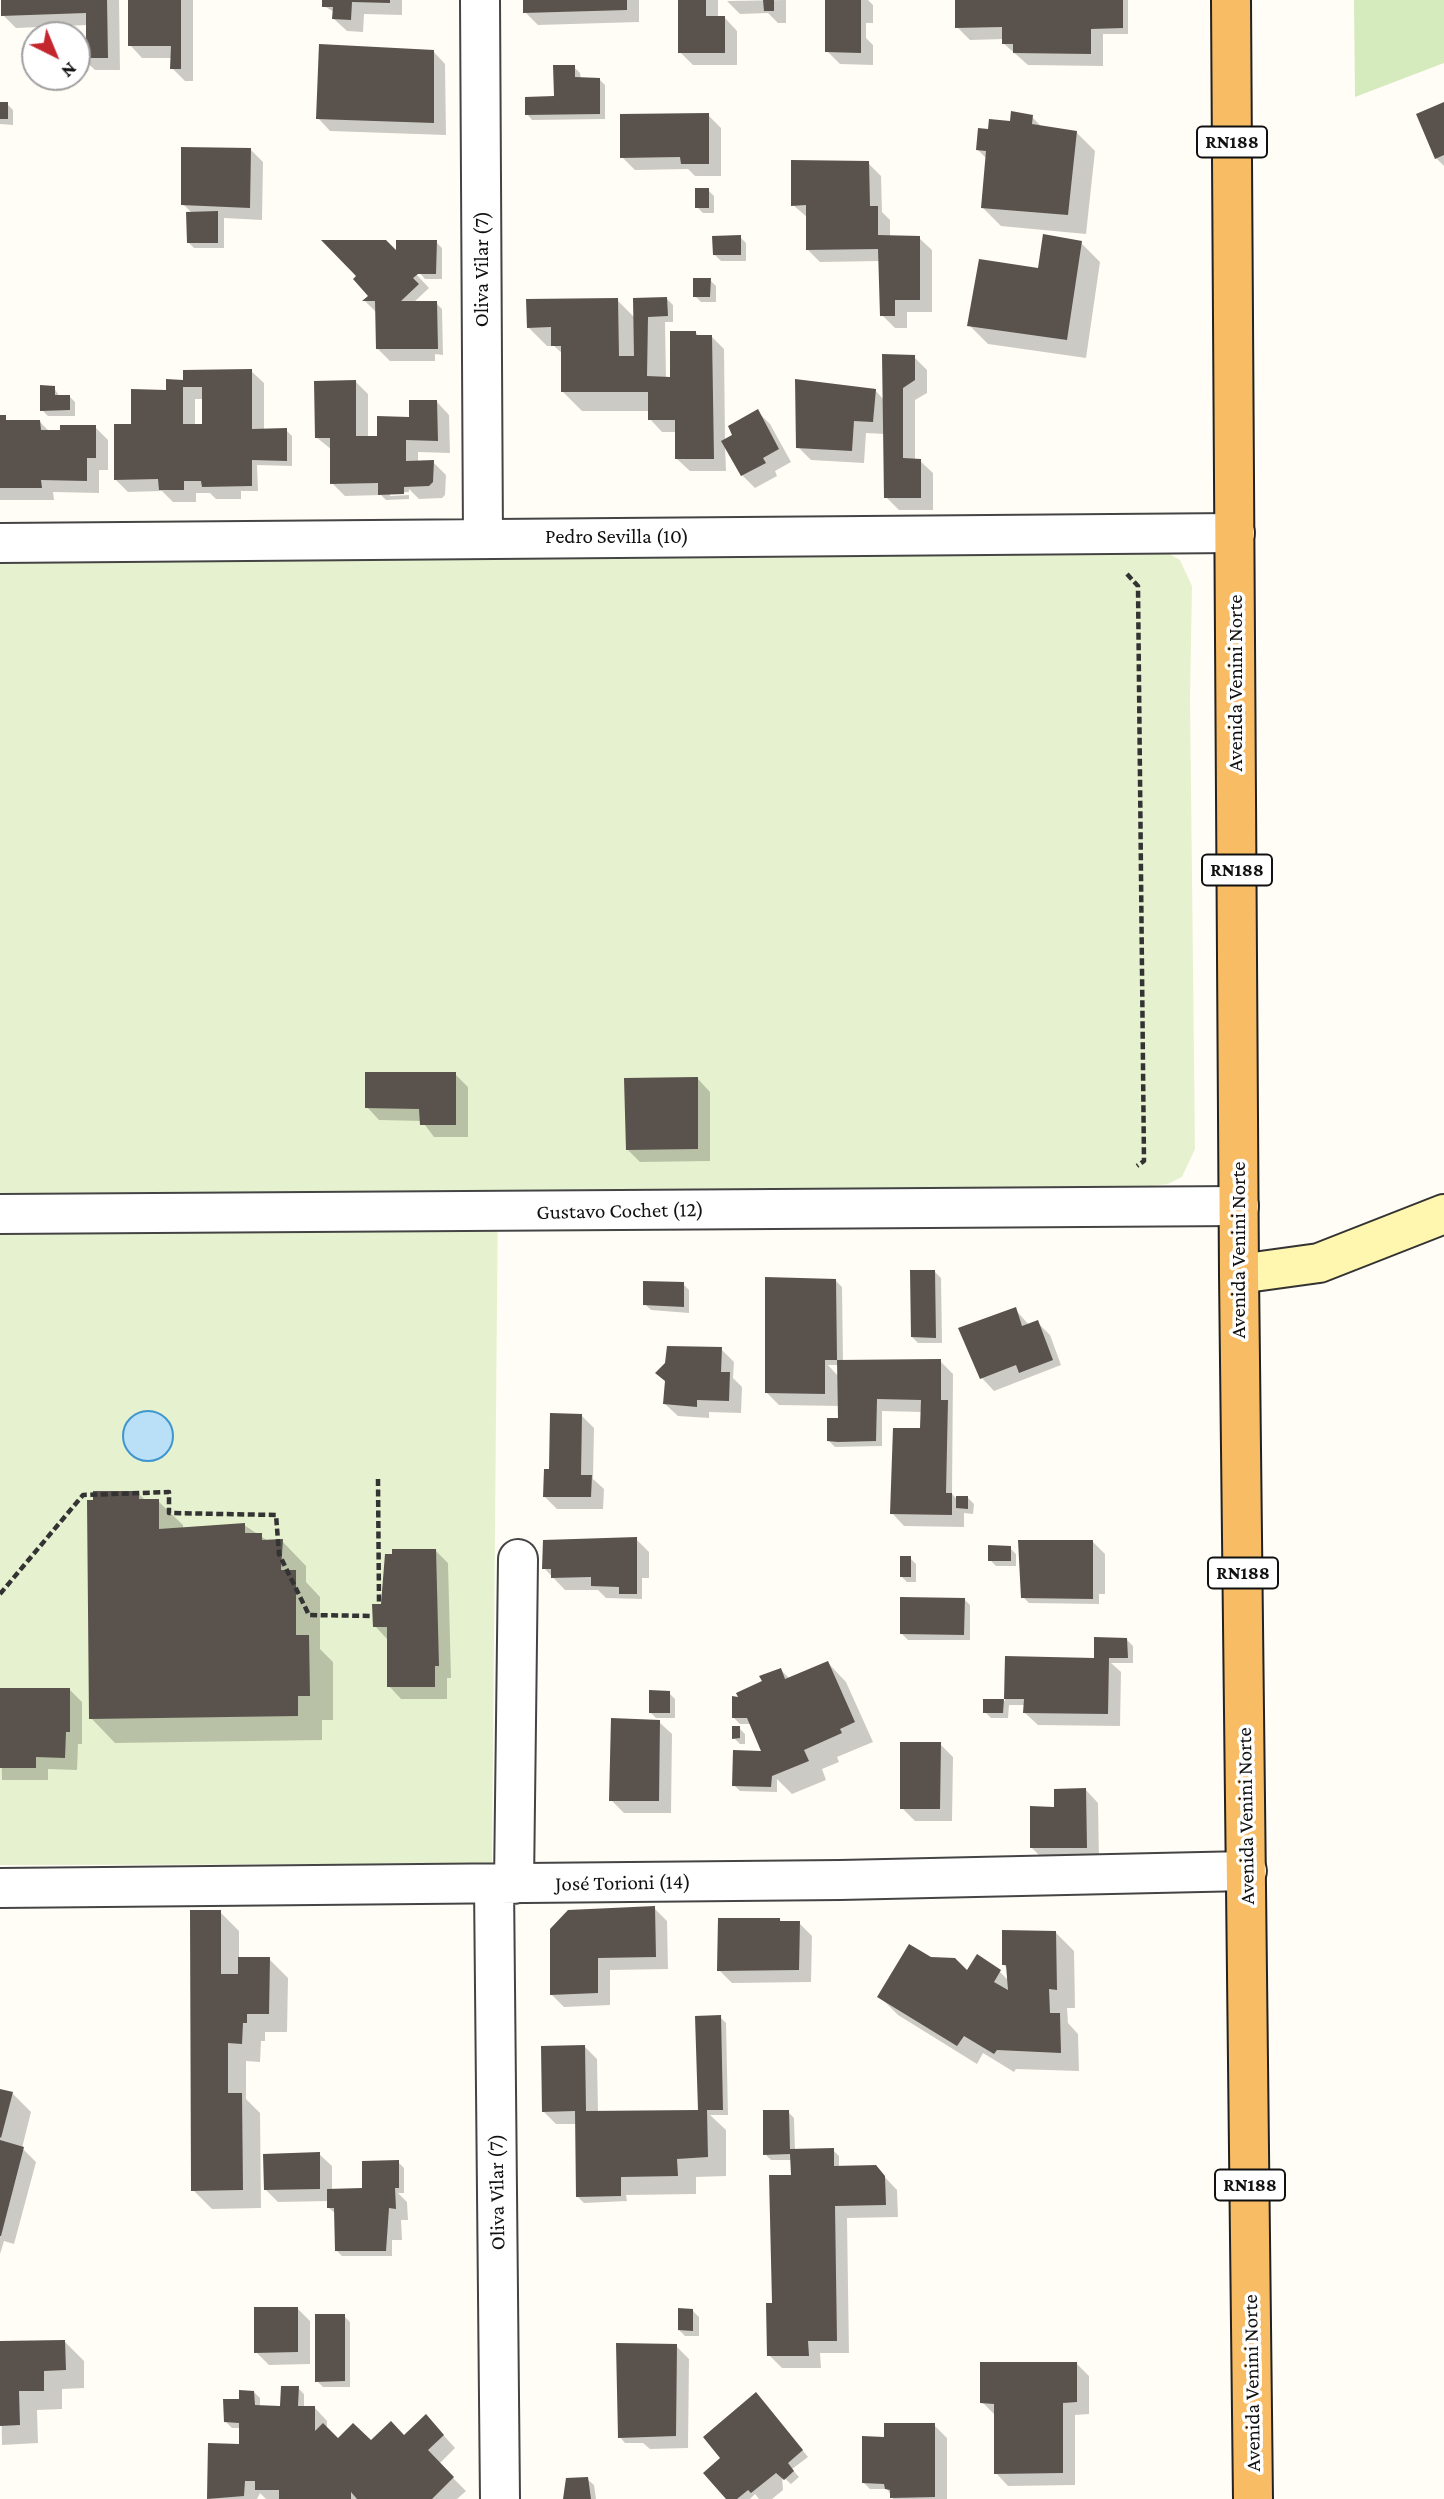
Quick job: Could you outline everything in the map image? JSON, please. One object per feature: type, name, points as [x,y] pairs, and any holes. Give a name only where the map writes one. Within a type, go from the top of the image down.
[{"type":"highway","name":"Avenida Venini Norte","points":[[1231,0],[1239,1274],[1253,2499]]},
{"type":"main road","points":[[1239,1274],[1319,1263],[1444,1214]]},
{"type":"street","name":"Oliva Vilar (7)","points":[[480,0],[483,538]]},
{"type":"street","name":"Pedro Sevilla (10)","points":[[0,543],[1235,533]]},
{"type":"street","name":"Gustavo Cochet (12)","points":[[0,1214],[1240,1206]]},
{"type":"street","name":"Oliva Vilar (7)","points":[[500,2499],[504,1884],[518,1559]]},
{"type":"street","name":"José Torioni (14)","points":[[0,1888],[504,1884],[1247,1871]]},
{"type":"path","points":[[1118,534],[1118,565],[1138,586],[1144,1161],[1126,1175],[1128,1206]]},
{"type":"path","points":[[378,1479],[379,1604]]},
{"type":"path","points":[[0,1594],[83,1494],[169,1492],[169,1513],[276,1514],[279,1554],[309,1615],[373,1616]]},
{"type":"green space","points":[[1354,0],[1444,0],[1444,63],[1355,97]]},
{"type":"green space","points":[[1168,553],[1180,560],[1192,586],[1190,697],[1195,1149],[1182,1177],[1168,1184],[1151,1186],[498,1193],[492,1864],[0,1865],[0,559]]},
{"type":"water","points":[[148,1411],[165,1419],[173,1436],[165,1453],[148,1461],[131,1453],[123,1436],[131,1419]]},
{"type":"building","points":[[1,0],[107,0],[108,58],[91,58],[91,21],[86,21],[86,13],[1,16]]},
{"type":"building","points":[[128,0],[181,0],[181,69],[170,69],[171,46],[128,46]]},
{"type":"building","points":[[322,0],[390,0],[390,3],[352,2],[351,20],[332,19],[333,7],[322,7]]},
{"type":"building","points":[[523,0],[627,0],[627,10],[523,13]]},
{"type":"building","points":[[678,0],[706,0],[706,16],[725,16],[725,53],[678,53]]},
{"type":"building","points":[[763,0],[774,0],[774,11],[764,11]]},
{"type":"building","points":[[825,0],[861,0],[861,53],[825,52]]},
{"type":"building","points":[[955,0],[1123,0],[1123,28],[1091,29],[1091,54],[1013,53],[1013,44],[1002,44],[1002,27],[955,28]]},
{"type":"building","points":[[319,44],[434,50],[434,123],[316,119]]},
{"type":"building","points":[[553,65],[575,65],[575,77],[600,78],[600,114],[525,115],[525,97],[554,96]]},
{"type":"building","points":[[0,102],[8,102],[8,119],[0,119]]},
{"type":"building","points":[[1444,102],[1444,155],[1435,159],[1416,114]]},
{"type":"building","points":[[1011,111],[1033,115],[1032,124],[1077,131],[1068,215],[981,208],[986,151],[976,150],[978,128],[988,129],[989,119],[1010,121]]},
{"type":"building","points":[[709,113],[709,164],[681,164],[680,157],[620,158],[620,114]]},
{"type":"building","points":[[181,147],[251,148],[250,208],[181,205]]},
{"type":"building","points":[[791,160],[869,161],[870,206],[878,206],[878,235],[920,236],[920,300],[895,300],[895,316],[880,316],[878,249],[806,250],[806,205],[791,206]]},
{"type":"building","points":[[695,188],[709,188],[709,208],[695,208]]},
{"type":"building","points":[[218,211],[218,243],[187,243],[186,212]]},
{"type":"building","points":[[1043,234],[1082,241],[1067,340],[967,326],[979,259],[1038,268]]},
{"type":"building","points":[[741,235],[741,255],[713,255],[712,236]]},
{"type":"building","points":[[321,240],[386,240],[396,250],[396,240],[437,240],[436,274],[418,274],[413,278],[419,284],[401,301],[437,301],[438,349],[376,349],[375,301],[362,301],[368,296],[353,279],[356,276]]},
{"type":"building","points":[[693,278],[711,278],[710,297],[693,297]]},
{"type":"building","points":[[667,297],[668,316],[648,317],[647,376],[670,377],[670,331],[696,331],[696,335],[712,335],[714,459],[675,459],[675,420],[648,420],[648,392],[561,392],[561,346],[551,346],[551,327],[527,328],[526,299],[618,298],[619,356],[634,356],[633,298]]},
{"type":"building","points":[[882,354],[915,355],[915,380],[903,388],[903,458],[921,459],[921,498],[884,498]]},
{"type":"building","points":[[252,369],[252,429],[287,428],[287,461],[252,460],[252,486],[202,487],[201,481],[184,481],[184,490],[159,490],[158,479],[114,480],[114,424],[131,424],[131,389],[166,390],[166,379],[183,380],[183,370]],"holes":[[[183,387],[202,387],[202,424],[183,424]]]},
{"type":"building","points":[[795,379],[876,389],[873,422],[854,421],[852,451],[796,448]]},
{"type":"building","points":[[356,380],[356,436],[377,436],[377,416],[409,417],[409,400],[437,400],[438,441],[406,440],[406,461],[434,460],[433,482],[429,486],[404,487],[404,494],[378,495],[378,483],[330,484],[330,438],[315,438],[314,381]]},
{"type":"building","points":[[40,385],[55,386],[55,395],[70,395],[70,410],[40,411]]},
{"type":"building","points":[[758,409],[779,449],[763,458],[766,463],[741,476],[721,441],[732,435],[728,426]]},
{"type":"building","points":[[0,415],[6,415],[6,420],[40,420],[41,430],[60,430],[60,425],[96,425],[96,458],[87,458],[87,481],[41,480],[42,488],[0,488]]},
{"type":"building","points":[[365,1072],[456,1072],[456,1125],[420,1125],[419,1109],[365,1108]]},
{"type":"building","points":[[698,1077],[698,1149],[626,1150],[624,1078]]},
{"type":"building","points":[[910,1270],[935,1270],[936,1338],[911,1337]]},
{"type":"building","points":[[765,1277],[836,1279],[837,1360],[825,1360],[825,1394],[765,1393]]},
{"type":"building","points":[[643,1281],[684,1282],[684,1307],[643,1305]]},
{"type":"building","points":[[1016,1307],[1022,1326],[1038,1320],[1053,1360],[1019,1373],[1016,1365],[980,1379],[958,1328]]},
{"type":"building","points":[[667,1346],[722,1347],[721,1372],[730,1372],[729,1401],[697,1400],[697,1407],[663,1404],[665,1381],[655,1373],[665,1363]]},
{"type":"building","points":[[941,1359],[941,1400],[948,1400],[946,1493],[952,1493],[952,1515],[890,1514],[893,1428],[920,1428],[921,1400],[877,1399],[876,1441],[827,1441],[827,1418],[838,1418],[837,1360]]},
{"type":"building","points":[[550,1413],[582,1414],[581,1475],[592,1475],[591,1497],[543,1497],[544,1469],[549,1469]]},
{"type":"building","points":[[93,1491],[139,1491],[139,1499],[159,1499],[159,1529],[245,1523],[245,1533],[262,1533],[262,1540],[283,1539],[281,1570],[296,1570],[296,1635],[309,1635],[310,1696],[298,1696],[298,1716],[89,1719],[87,1500],[93,1500]]},
{"type":"building","points":[[956,1496],[968,1496],[968,1509],[956,1508]]},
{"type":"building","points":[[637,1537],[637,1594],[619,1594],[619,1587],[591,1586],[591,1577],[551,1578],[551,1569],[542,1569],[543,1540]]},
{"type":"building","points":[[1018,1540],[1093,1540],[1093,1599],[1021,1598]]},
{"type":"building","points":[[988,1545],[1011,1546],[1011,1561],[988,1561]]},
{"type":"building","points":[[392,1549],[436,1549],[439,1666],[435,1666],[435,1687],[387,1687],[387,1627],[373,1627],[372,1604],[381,1604],[385,1554],[392,1554]]},
{"type":"building","points":[[900,1556],[911,1556],[911,1577],[900,1577]]},
{"type":"building","points":[[900,1597],[965,1598],[964,1635],[900,1634]]},
{"type":"building","points":[[1094,1637],[1127,1638],[1128,1658],[1109,1658],[1108,1714],[1023,1713],[1024,1699],[1004,1699],[1005,1656],[1094,1658]]},
{"type":"building","points":[[828,1661],[855,1722],[840,1729],[842,1733],[804,1750],[809,1761],[772,1776],[771,1787],[732,1786],[733,1750],[761,1751],[747,1718],[732,1718],[732,1696],[738,1697],[736,1693],[762,1681],[759,1676],[781,1668],[785,1679]]},
{"type":"building","points":[[0,1688],[70,1688],[70,1732],[66,1732],[65,1758],[36,1757],[36,1768],[0,1768]]},
{"type":"building","points":[[649,1690],[670,1691],[670,1713],[649,1713]]},
{"type":"building","points":[[983,1699],[1004,1699],[1003,1713],[983,1713]]},
{"type":"building","points":[[611,1718],[660,1720],[659,1801],[609,1801]]},
{"type":"building","points":[[732,1726],[740,1726],[740,1738],[732,1739]]},
{"type":"building","points":[[900,1742],[941,1742],[940,1809],[900,1809]]},
{"type":"building","points":[[1086,1788],[1087,1848],[1030,1848],[1030,1806],[1054,1807],[1054,1789]]},
{"type":"building","points":[[655,1906],[656,1957],[598,1958],[598,1993],[550,1995],[550,1929],[568,1910]]},
{"type":"building","points":[[190,1910],[221,1910],[221,1974],[238,1974],[238,1957],[270,1957],[269,2014],[247,2014],[247,2023],[243,2023],[242,2044],[228,2043],[228,2093],[242,2093],[243,2190],[191,2191]]},
{"type":"building","points":[[718,1918],[780,1918],[780,1921],[800,1921],[799,1970],[717,1971]]},
{"type":"building","points":[[1002,1930],[1056,1931],[1057,1990],[1049,1989],[1050,2013],[1060,2013],[1061,2053],[997,2050],[994,2054],[964,2036],[957,2046],[877,1997],[909,1944],[931,1957],[955,1958],[967,1970],[977,1954],[1001,1970],[994,1982],[1008,1990],[1006,1965],[1002,1965]]},
{"type":"building","points":[[721,2015],[723,2110],[707,2110],[708,2157],[677,2159],[678,2176],[621,2177],[621,2196],[576,2197],[575,2111],[542,2112],[541,2046],[585,2045],[586,2111],[698,2110],[695,2016]]},
{"type":"building","points":[[0,2089],[13,2092],[1,2138],[0,2137]]},
{"type":"building","points":[[763,2110],[789,2110],[790,2149],[834,2148],[834,2166],[876,2165],[885,2176],[886,2205],[835,2206],[837,2341],[808,2341],[809,2356],[767,2356],[766,2303],[772,2303],[769,2175],[791,2175],[790,2154],[763,2155]]},
{"type":"building","points":[[0,2140],[24,2147],[1,2236],[0,2236]]},
{"type":"building","points":[[320,2152],[320,2189],[264,2190],[263,2154]]},
{"type":"building","points":[[399,2160],[399,2188],[395,2188],[396,2209],[389,2208],[386,2251],[335,2251],[334,2208],[327,2208],[327,2189],[362,2188],[362,2161]]},
{"type":"building","points":[[254,2307],[298,2307],[298,2352],[254,2353]]},
{"type":"building","points":[[678,2308],[693,2309],[693,2331],[678,2330]]},
{"type":"building","points":[[315,2314],[345,2314],[345,2381],[315,2382]]},
{"type":"building","points":[[65,2340],[66,2370],[44,2371],[44,2391],[19,2391],[20,2425],[0,2426],[0,2341]]},
{"type":"building","points":[[616,2343],[677,2344],[676,2436],[618,2438]]},
{"type":"building","points":[[980,2362],[1077,2362],[1077,2402],[1063,2403],[1063,2473],[994,2474],[994,2404],[980,2403]]},
{"type":"building","points":[[281,2386],[299,2386],[298,2406],[315,2406],[315,2431],[323,2423],[338,2438],[353,2423],[371,2440],[391,2421],[404,2435],[426,2414],[444,2435],[428,2450],[454,2477],[432,2499],[357,2499],[351,2492],[351,2499],[279,2499],[279,2490],[255,2490],[255,2481],[245,2481],[244,2496],[207,2499],[208,2443],[239,2444],[239,2423],[224,2422],[223,2399],[239,2399],[239,2390],[254,2391],[255,2405],[280,2406]]},
{"type":"building","points":[[756,2392],[803,2450],[788,2463],[794,2471],[784,2480],[776,2473],[751,2493],[748,2490],[737,2499],[726,2499],[703,2473],[720,2458],[703,2437]]},
{"type":"building","points":[[884,2423],[935,2423],[935,2497],[890,2498],[890,2490],[885,2489],[884,2484],[862,2483],[862,2436],[884,2437]]},
{"type":"building","points":[[588,2477],[591,2499],[563,2499],[566,2478]]}]
